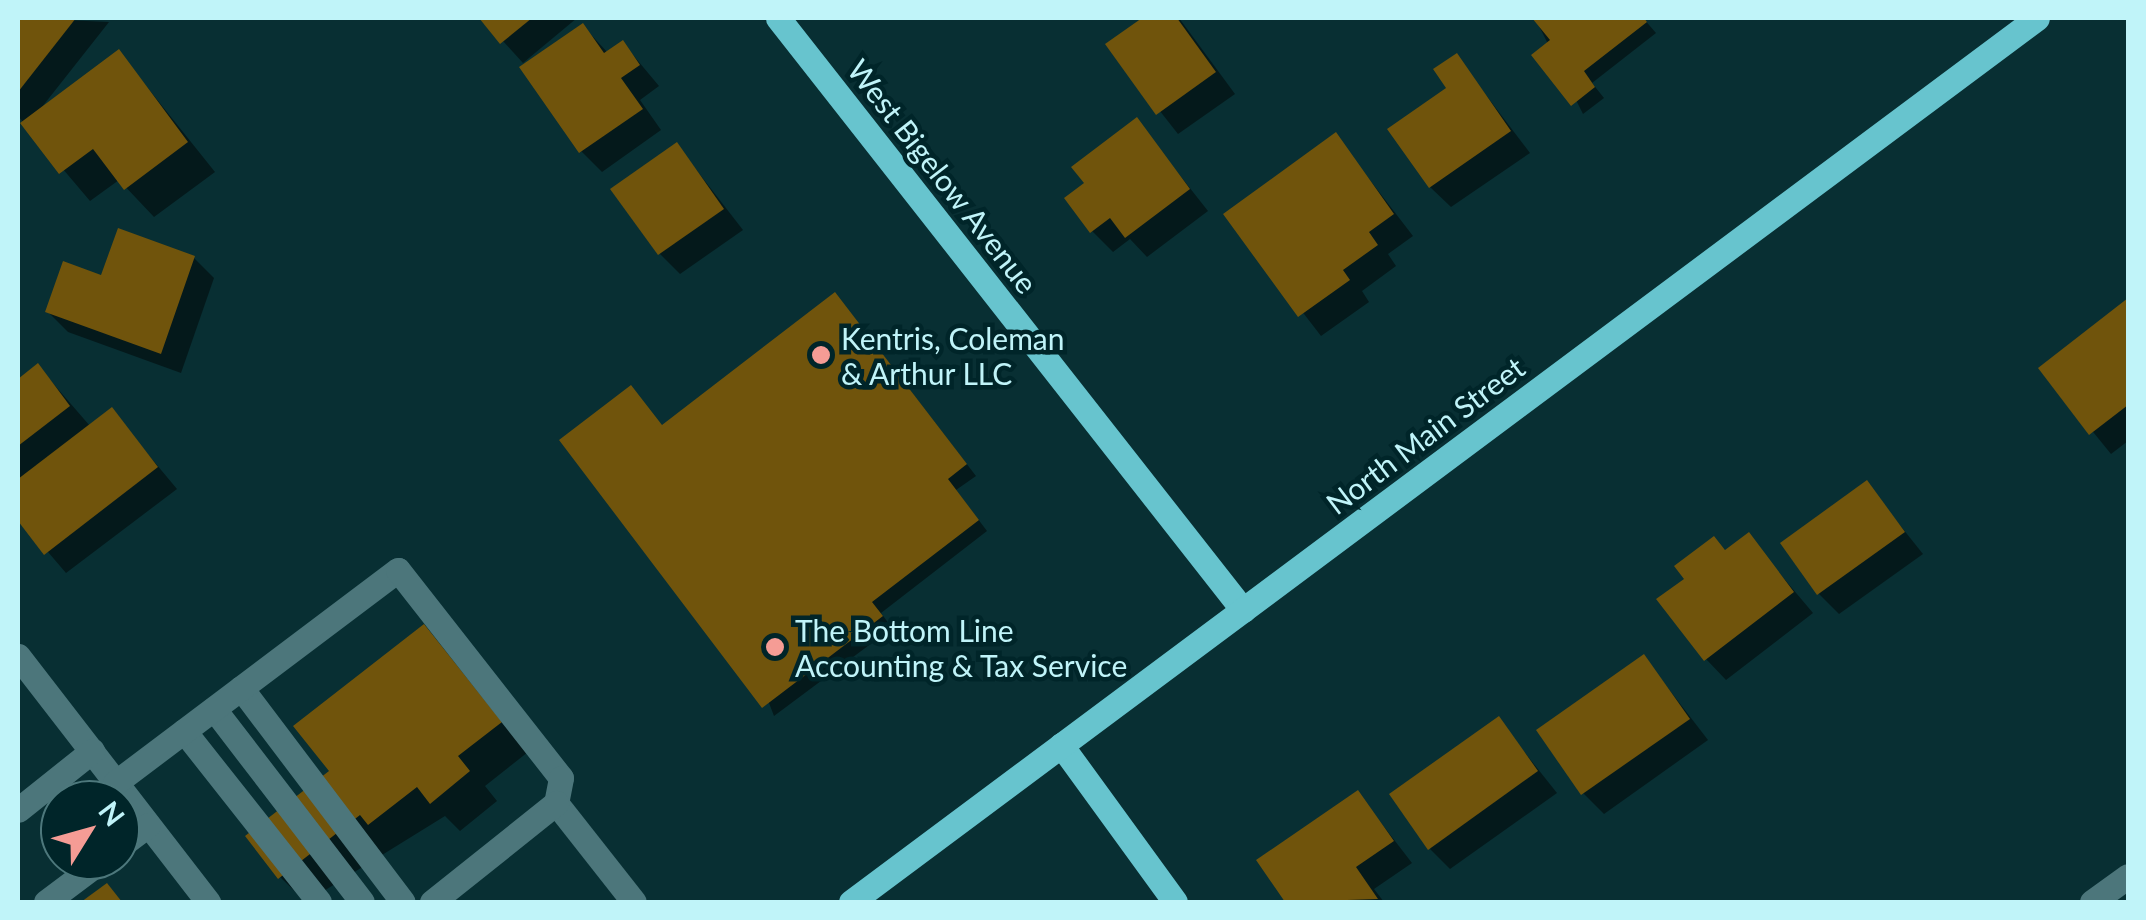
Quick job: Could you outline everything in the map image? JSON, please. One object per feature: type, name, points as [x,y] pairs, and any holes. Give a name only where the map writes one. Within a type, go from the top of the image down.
[{"type":"main road","name":"West Bigelow Avenue","points":[[778,18],[1244,610]]},
{"type":"main road","name":"North Main Street","points":[[851,902],[2037,18]]},
{"type":"main road","points":[[1061,745],[1175,902]]},
{"type":"street","points":[[119,780],[398,570],[562,778],[556,804],[432,902]]},
{"type":"street","points":[[18,656],[113,780]]},
{"type":"street","points":[[241,688],[403,902]]},
{"type":"street","points":[[214,709],[362,902]]},
{"type":"street","points":[[184,731],[318,902]]},
{"type":"street","points":[[18,810],[92,751]]},
{"type":"street","points":[[556,804],[634,902]]},
{"type":"street","points":[[140,815],[208,902]]},
{"type":"street","points":[[140,831],[148,825]]},
{"type":"street","points":[[2092,902],[2128,876]]},
{"type":"street","points":[[46,902],[75,880]]},
{"type":"building","points":[[18,18],[76,18],[18,92]]},
{"type":"building","points":[[479,18],[532,18],[500,44]]},
{"type":"building","points":[[1142,18],[1177,18],[1216,72],[1156,115],[1105,44]]},
{"type":"building","points":[[1532,18],[1644,18],[1647,22],[1584,71],[1595,87],[1571,106],[1531,55],[1550,40]]},
{"type":"building","points":[[583,23],[604,53],[623,40],[640,65],[621,78],[643,109],[579,153],[519,67]]},
{"type":"building","points":[[119,49],[188,142],[124,190],[93,149],[59,174],[20,123]]},
{"type":"building","points":[[1457,53],[1511,131],[1429,188],[1387,129],[1446,88],[1433,69]]},
{"type":"building","points":[[1137,117],[1190,189],[1125,238],[1110,218],[1090,233],[1064,198],[1084,183],[1071,167]]},
{"type":"building","points":[[1336,132],[1394,214],[1369,232],[1378,245],[1343,270],[1350,280],[1298,317],[1223,214]]},
{"type":"building","points":[[677,142],[724,209],[658,255],[610,189]]},
{"type":"building","points":[[118,228],[195,256],[161,354],[45,312],[63,261],[101,275]]},
{"type":"building","points":[[835,292],[967,464],[948,479],[979,520],[872,602],[883,616],[762,708],[559,440],[631,385],[662,425]]},
{"type":"building","points":[[2128,298],[2128,405],[2089,435],[2038,368]]},
{"type":"building","points":[[38,363],[70,406],[18,446],[18,379]]},
{"type":"building","points":[[112,407],[158,467],[44,555],[18,521],[18,479]]},
{"type":"building","points":[[1867,480],[1905,532],[1817,595],[1780,543]]},
{"type":"building","points":[[1749,532],[1794,592],[1704,661],[1656,599],[1684,579],[1674,566],[1714,536],[1725,550]]},
{"type":"building","points":[[424,624],[502,722],[458,756],[470,771],[430,804],[417,787],[368,825],[360,815],[278,879],[245,836],[329,771],[293,726]]},
{"type":"building","points":[[1644,654],[1690,719],[1581,795],[1536,730]]},
{"type":"building","points":[[1499,716],[1538,771],[1428,850],[1389,794]]},
{"type":"building","points":[[1358,790],[1394,841],[1356,867],[1378,899],[1285,902],[1256,860]]},
{"type":"building","points":[[107,883],[122,902],[81,902]]},
{"type":"place","name":"Kentris, Coleman & Arthur LLC","points":[[821,355]]},
{"type":"place","name":"The Bottom Line Accounting & Tax Service","points":[[775,647]]}]
